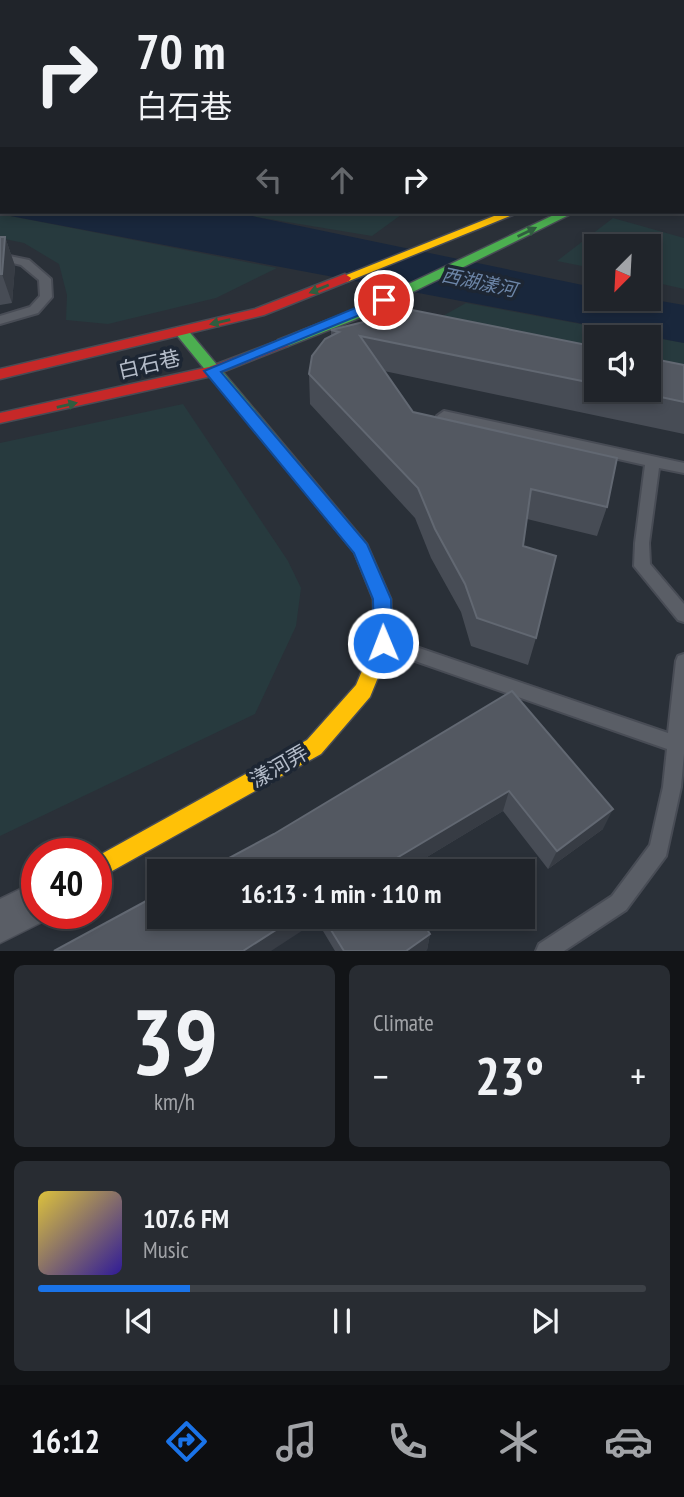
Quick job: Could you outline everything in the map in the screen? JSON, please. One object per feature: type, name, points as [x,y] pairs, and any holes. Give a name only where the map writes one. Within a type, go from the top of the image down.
[{"type":"main road","name":"白石巷","points":[[0,373],[260,312],[509,214]]},
{"type":"main road","name":"白石巷","points":[[0,418],[212,371],[359,313],[565,214]]},
{"type":"main road","name":"漾河弄","points":[[112,860],[314,747],[363,691],[383,643],[382,599],[361,549],[181,331]]},
{"type":"street","points":[[0,922],[21,911]]},
{"type":"lane","points":[[0,257],[25,262],[45,279],[46,297],[34,310],[0,320]]},
{"type":"lane","points":[[444,416],[684,468]]},
{"type":"lane","points":[[653,460],[642,543],[642,566],[684,615]]},
{"type":"lane","points":[[383,643],[680,745]]},
{"type":"lane","points":[[546,951],[619,903],[659,849],[680,745],[684,661]]},
{"type":"green space","points":[[0,214],[277,268],[216,298],[108,324],[66,320],[67,295],[59,264],[24,243],[0,238]]},
{"type":"green space","points":[[238,214],[402,214],[372,236]]},
{"type":"green space","points":[[613,218],[684,238],[684,289],[662,284],[662,234],[592,234]]},
{"type":"green space","points":[[584,240],[584,266],[557,261]]},
{"type":"green space","points":[[466,303],[586,325],[584,365],[416,331]]},
{"type":"green space","points":[[661,339],[684,343],[684,386],[661,381]]},
{"type":"green space","points":[[183,404],[288,561],[301,588],[296,626],[255,714],[0,836],[0,443]]},
{"type":"water","name":"西湖漾河","points":[[0,214],[243,214],[584,285],[584,312],[662,312],[662,301],[684,305],[684,343],[661,339],[661,325],[589,325]]},
{"type":"building","points":[[0,237],[5,237],[2,274],[0,274]]},
{"type":"building","points":[[412,310],[584,344],[584,381],[360,336],[413,412],[617,458],[607,507],[531,489],[523,546],[556,556],[536,638],[477,618],[465,584],[435,529],[418,488],[309,374],[312,356],[325,339],[339,332],[331,330]]},
{"type":"building","points":[[661,360],[684,365],[684,402],[661,397]]},
{"type":"building","points":[[512,691],[613,809],[557,851],[509,791],[395,859],[227,859],[274,834]]},
{"type":"building","points":[[147,901],[147,929],[277,929],[243,951],[54,951],[95,929],[112,929],[112,920]]},
{"type":"building","points":[[330,929],[427,929],[430,934],[406,951],[344,951]]},
{"type":"traffic: fast","points":[[283,343],[359,313],[565,214]]},
{"type":"traffic: fast","points":[[181,331],[361,549],[382,599],[383,630]]},
{"type":"traffic: slow","points":[[345,278],[509,214]]},
{"type":"traffic: slow","points":[[112,860],[314,747],[363,691],[383,643],[383,630]]},
{"type":"traffic: jam","points":[[0,374],[259,312],[345,278]]},
{"type":"traffic: jam","points":[[0,418],[212,371],[283,343]]},
{"type":"route","points":[[383,643],[382,599],[361,549],[212,371],[359,313],[384,300]]}]
